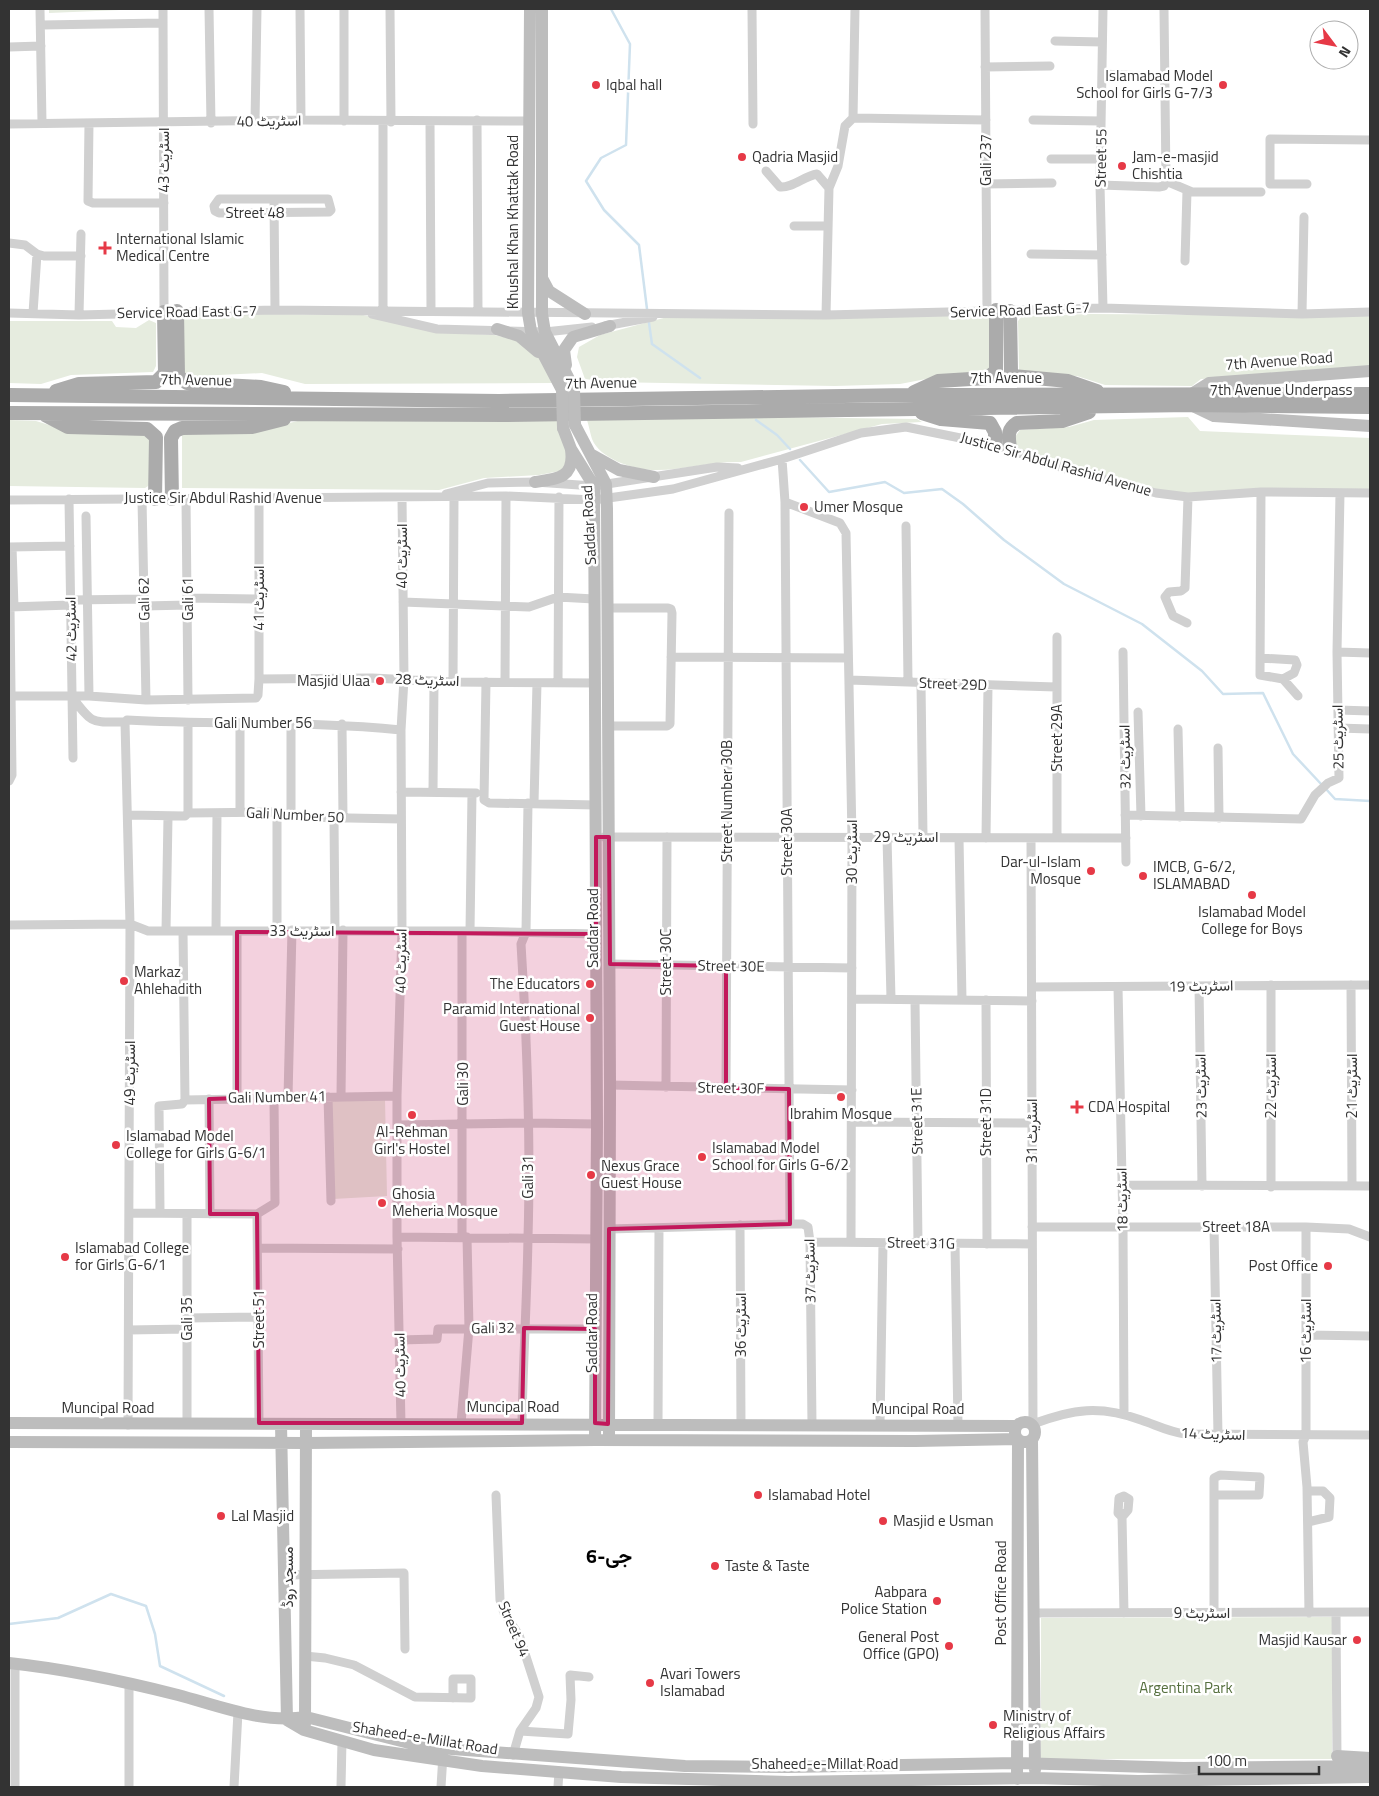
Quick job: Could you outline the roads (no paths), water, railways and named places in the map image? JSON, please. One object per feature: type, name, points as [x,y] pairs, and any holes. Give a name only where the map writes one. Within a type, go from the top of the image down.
[{"type":"main road","points":[[44,395],[80,384],[156,382],[165,373],[171,311]]},
{"type":"main road","points":[[171,311],[178,376],[181,381],[261,387],[311,398]]},
{"type":"main road","points":[[998,311],[1011,372],[1014,376],[1068,380],[1105,401]]},
{"type":"main road","points":[[907,402],[938,381],[993,376],[996,371],[998,311]]},
{"type":"main road","name":"7th Avenue Underpass","points":[[1192,399],[1370,394]]},
{"type":"main road","name":"7th Avenue","points":[[9,395],[499,401],[907,402],[1192,399]]},
{"type":"main road","name":"7th Avenue Underpass","points":[[1192,399],[1370,407]]},
{"type":"main road","points":[[1010,449],[1008,433],[1011,427],[1017,423],[1062,421],[1105,401]]},
{"type":"main road","points":[[907,402],[941,418],[990,423],[995,432],[995,444]]},
{"type":"main road","name":"7th Avenue","points":[[304,414],[633,414],[907,402]]},
{"type":"main road","points":[[9,413],[304,414]]},
{"type":"main road","points":[[41,413],[68,427],[147,429],[153,432],[156,437],[149,499]]},
{"type":"main road","points":[[172,499],[171,438],[175,431],[182,428],[252,427],[304,414]]},
{"type":"street","points":[[40,9],[42,123]]},
{"type":"street","name":"اسٹریٹ 43","points":[[163,9],[164,203],[171,311]]},
{"type":"street","points":[[209,9],[211,123]]},
{"type":"street","points":[[255,121],[256,9]]},
{"type":"street","points":[[300,9],[301,120]]},
{"type":"street","points":[[344,9],[344,121]]},
{"type":"street","points":[[383,311],[390,9]]},
{"type":"street","name":"Khushal Khan Khattak Road","points":[[530,9],[536,61],[542,314],[545,332],[568,386],[569,426]]},
{"type":"street","name":"Khushal Khan Khattak Road","points":[[542,9],[530,121],[528,313],[531,331],[555,374],[568,386]]},
{"type":"street","points":[[752,9],[753,124]]},
{"type":"street","points":[[826,315],[829,188],[838,166],[845,126],[853,118],[854,9]]},
{"type":"street","name":"Gali 237","points":[[985,9],[986,184],[998,311]]},
{"type":"street","name":"Street 55","points":[[1102,9],[1100,159],[1102,308]]},
{"type":"street","points":[[1164,9],[1165,184]]},
{"type":"street","points":[[41,25],[163,24]]},
{"type":"street","points":[[1054,41],[1102,42]]},
{"type":"street","points":[[9,47],[41,46]]},
{"type":"street","points":[[985,67],[1050,66]]},
{"type":"street","points":[[1102,74],[1165,77]]},
{"type":"street","points":[[853,118],[986,120]]},
{"type":"street","name":"اسٹریٹ 40","points":[[9,124],[164,124],[301,120],[530,121]]},
{"type":"street","points":[[477,120],[478,312]]},
{"type":"street","points":[[1032,120],[1101,121]]},
{"type":"street","points":[[430,121],[431,311]]},
{"type":"street","points":[[89,123],[88,201],[92,203],[164,203]]},
{"type":"street","points":[[1307,184],[1270,184],[1270,139],[1370,140]]},
{"type":"street","points":[[1051,158],[1100,159]]},
{"type":"street","points":[[766,171],[780,187],[785,187],[810,175],[817,174],[829,188]]},
{"type":"street","points":[[986,184],[1052,184]]},
{"type":"street","points":[[1100,185],[1165,184],[1187,191],[1260,192]]},
{"type":"street","points":[[1185,261],[1187,191]]},
{"type":"street","name":"Street 48","points":[[219,199],[274,199],[330,200],[331,212],[219,213],[215,211],[214,206],[219,199]]},
{"type":"street","points":[[274,199],[275,310]]},
{"type":"street","points":[[1302,314],[1304,217]]},
{"type":"street","points":[[794,226],[828,226]]},
{"type":"street","points":[[79,315],[81,234]]},
{"type":"street","points":[[9,243],[25,245],[37,254],[81,256]]},
{"type":"street","points":[[33,313],[37,254]]},
{"type":"street","points":[[1031,254],[1102,255]]},
{"type":"street","points":[[542,278],[549,291],[585,314]]},
{"type":"street","name":"Service Road East G-7","points":[[9,313],[79,315],[171,311],[275,310],[542,314],[826,315],[1102,308],[1302,314],[1370,312]]},
{"type":"street","name":"Service Road East G-7","points":[[365,312],[437,329],[497,329],[545,332],[610,326],[671,313]]},
{"type":"street","points":[[568,386],[564,350],[567,342],[580,333],[610,326]]},
{"type":"street","points":[[497,329],[519,336],[531,345],[555,374]]},
{"type":"street","name":"7th Avenue Road","points":[[1192,399],[1208,383],[1370,371]]},
{"type":"street","points":[[1192,399],[1214,416],[1370,426]]},
{"type":"street","name":"Saddar Road","points":[[569,426],[571,449],[600,485]]},
{"type":"street","name":"Saddar Road","points":[[569,426],[587,452],[600,485],[594,599],[596,683],[597,1124],[595,1440]]},
{"type":"street","name":"Justice Sir Abdul Rashid Avenue","points":[[9,500],[454,498],[506,496],[600,499],[673,489],[782,459],[862,433],[906,427],[995,444],[1132,488],[1188,497],[1261,492],[1370,493]]},
{"type":"street","points":[[536,482],[556,479],[567,472],[572,464],[571,449]]},
{"type":"street","points":[[587,452],[619,470],[654,477]]},
{"type":"street","name":"Street 30A","points":[[782,459],[785,502],[790,1224]]},
{"type":"street","name":"Justice Sir Abdul Rashid Avenue","points":[[437,497],[488,483],[536,482],[600,485],[717,467],[748,468]]},
{"type":"street","points":[[1260,658],[1295,660],[1297,665],[1294,673],[1282,679],[1261,677],[1260,658],[1261,492]]},
{"type":"street","name":"اسٹریٹ 25","points":[[1126,815],[1301,819],[1316,795],[1328,783],[1339,778],[1337,652],[1340,493]]},
{"type":"street","points":[[506,496],[506,682]]},
{"type":"street","name":"اسٹریٹ 40","points":[[401,1424],[394,1148],[398,1125],[397,1096],[402,931],[401,730],[404,679],[402,497]]},
{"type":"street","points":[[558,682],[559,497]]},
{"type":"street","points":[[1187,623],[1173,616],[1165,597],[1169,592],[1181,591],[1185,588],[1188,497]]},
{"type":"street","name":"اسٹریٹ 41","points":[[188,700],[256,698],[258,695],[259,498]]},
{"type":"street","points":[[453,682],[454,498]]},
{"type":"street","name":"اسٹریٹ 42","points":[[69,499],[73,758]]},
{"type":"street","name":"Gali 62","points":[[146,700],[144,602],[149,499]]},
{"type":"street","name":"Gali 61","points":[[186,499],[188,700]]},
{"type":"street","name":"Saddar Road","points":[[600,499],[608,608],[610,964],[609,1440]]},
{"type":"street","name":"اسٹریٹ 30","points":[[785,502],[840,523],[846,533],[852,837],[851,1242]]},
{"type":"street","name":"Street Number 30B","points":[[726,1088],[728,513]]},
{"type":"street","points":[[86,516],[88,696]]},
{"type":"street","points":[[906,526],[908,682]]},
{"type":"street","points":[[10,780],[11,547],[70,546]]},
{"type":"street","points":[[403,602],[529,607],[558,597],[594,599]]},
{"type":"street","points":[[11,607],[71,603],[87,600],[144,602],[259,599]]},
{"type":"street","points":[[608,608],[671,609],[669,726],[609,726]]},
{"type":"street","name":"Street 29A","points":[[1057,637],[1057,838]]},
{"type":"street","name":"اسٹریٹ 32","points":[[1123,652],[1126,862]]},
{"type":"street","points":[[1337,652],[1370,653]]},
{"type":"street","points":[[671,657],[848,658]]},
{"type":"street","name":"اسٹریٹ 28","points":[[259,679],[404,679],[434,682],[596,683]]},
{"type":"street","points":[[1282,679],[1298,696]]},
{"type":"street","name":"Street 29D","points":[[849,680],[1056,687]]},
{"type":"street","points":[[432,792],[434,682]]},
{"type":"street","points":[[484,797],[486,682]]},
{"type":"street","name":"Gali 31","points":[[522,1423],[528,1237],[528,1123],[526,1031],[521,944],[526,932],[537,683]]},
{"type":"street","points":[[920,683],[923,838]]},
{"type":"street","points":[[986,838],[988,685]]},
{"type":"street","points":[[10,699],[88,696],[146,700],[188,700]]},
{"type":"street","name":"Gali Number 56","points":[[72,697],[90,720],[342,724],[401,730]]},
{"type":"street","points":[[1338,710],[1370,711]]},
{"type":"street","points":[[1138,712],[1141,816]]},
{"type":"street","name":"اسٹریٹ 49","points":[[125,722],[130,924],[128,1425]]},
{"type":"street","points":[[186,815],[188,723]]},
{"type":"street","points":[[240,723],[240,812]]},
{"type":"street","points":[[290,723],[291,815]]},
{"type":"street","points":[[341,1096],[338,819],[342,724]]},
{"type":"street","points":[[1338,728],[1370,729]]},
{"type":"street","points":[[1178,729],[1180,817]]},
{"type":"street","points":[[1218,748],[1219,818]]},
{"type":"street","points":[[401,792],[472,793],[484,797],[489,802],[596,804]]},
{"type":"street","name":"Gali 30","points":[[461,1423],[469,1328],[465,1237],[464,1124],[466,931],[472,793]]},
{"type":"street","points":[[216,930],[217,812]]},
{"type":"street","name":"Gali Number 50","points":[[128,815],[168,817],[217,812],[277,812],[338,819],[401,819]]},
{"type":"street","points":[[277,812],[277,930]]},
{"type":"street","points":[[166,931],[168,817]]},
{"type":"street","name":"اسٹریٹ 29","points":[[596,837],[1126,838]]},
{"type":"street","name":"Street 30C","points":[[666,1087],[667,837]]},
{"type":"street","points":[[887,837],[891,999]]},
{"type":"street","points":[[959,838],[962,1000]]},
{"type":"street","name":"اسٹریٹ 31","points":[[1031,838],[1033,1424]]},
{"type":"street","name":"اسٹریٹ 33","points":[[9,924],[130,924],[148,931],[339,930],[596,934]]},
{"type":"street","points":[[288,1097],[292,930]]},
{"type":"street","points":[[183,931],[185,1100]]},
{"type":"street","points":[[236,932],[237,1098]]},
{"type":"street","name":"Street 30E","points":[[610,964],[852,968]]},
{"type":"street","name":"اسٹریٹ 22","points":[[1271,985],[1271,1187]]},
{"type":"street","name":"اسٹریٹ 21","points":[[1351,985],[1352,1186]]},
{"type":"street","name":"اسٹریٹ 19","points":[[1032,987],[1370,985]]},
{"type":"street","name":"اسٹریٹ 23","points":[[1199,986],[1202,1186]]},
{"type":"street","name":"اسٹریٹ 18","points":[[1118,987],[1123,1227],[1124,1414]]},
{"type":"street","points":[[852,999],[1032,1001]]},
{"type":"street","name":"Street 31E","points":[[915,1000],[918,1243]]},
{"type":"street","name":"Street 31D","points":[[986,1000],[987,1244]]},
{"type":"street","name":"Street 30F","points":[[610,1085],[852,1090]]},
{"type":"street","name":"Gali Number 41","points":[[160,1212],[159,1106],[182,1104],[185,1100],[397,1096]]},
{"type":"street","points":[[328,1097],[331,1201]]},
{"type":"street","points":[[129,1213],[258,1214],[275,1203],[274,1098]]},
{"type":"street","points":[[209,1099],[210,1214]]},
{"type":"street","points":[[852,1122],[1032,1123]]},
{"type":"street","points":[[398,1125],[597,1124]]},
{"type":"street","points":[[1122,1185],[1370,1186]]},
{"type":"street","name":"Gali 35","points":[[187,1214],[187,1424]]},
{"type":"street","name":"Street 51","points":[[258,1214],[259,1423]]},
{"type":"street","name":"اسٹریٹ 37","points":[[609,1229],[790,1224],[803,1224],[808,1227],[810,1242],[812,1425]]},
{"type":"street","name":"اسٹریٹ 36","points":[[740,1225],[741,1425]]},
{"type":"street","name":"Street 18A","points":[[1032,1227],[1306,1227],[1349,1229],[1370,1237]]},
{"type":"street","name":"اسٹریٹ 17","points":[[1214,1227],[1218,1435]]},
{"type":"street","name":"اسٹریٹ 16","points":[[1306,1227],[1306,1435],[1303,1442],[1307,1489],[1309,1612]]},
{"type":"street","points":[[658,1424],[659,1228]]},
{"type":"street","points":[[397,1237],[596,1239]]},
{"type":"street","name":"Street 31G","points":[[810,1242],[1032,1244]]},
{"type":"street","points":[[880,1425],[883,1243]]},
{"type":"street","points":[[955,1243],[958,1425]]},
{"type":"street","points":[[259,1248],[398,1249]]},
{"type":"street","points":[[186,1318],[259,1317]]},
{"type":"street","name":"Gali 32","points":[[400,1340],[437,1339],[438,1329],[595,1329]]},
{"type":"street","points":[[129,1330],[186,1330]]},
{"type":"street","points":[[1306,1335],[1370,1336]]},
{"type":"street","name":"اسٹریٹ 14","points":[[1033,1424],[1072,1411],[1102,1409],[1124,1414],[1171,1432],[1218,1435],[1370,1435]]},
{"type":"street","points":[[1032,1440],[1023,1442],[1018,1439],[1015,1434],[1017,1426],[1023,1422],[1033,1424],[1036,1434],[1032,1440],[1035,1778]]},
{"type":"street","name":"Muncipal Road","points":[[9,1423],[128,1425],[595,1423],[1017,1426]]},
{"type":"street","points":[[174,1424],[174,1442]]},
{"type":"street","name":"مسجد روڈ","points":[[281,1424],[287,1720]]},
{"type":"street","name":"مسجد روڈ","points":[[305,1723],[306,1424]]},
{"type":"street","points":[[9,1442],[306,1443],[1018,1439]]},
{"type":"street","name":"Post Office Road","points":[[1017,1778],[1018,1439]]},
{"type":"street","points":[[998,1440],[1008,1445],[1018,1456]]},
{"type":"street","points":[[1214,1495],[1259,1496],[1260,1477],[1220,1475],[1214,1478],[1214,1495],[1214,1613]]},
{"type":"street","points":[[1307,1489],[1324,1491],[1330,1498],[1329,1517],[1308,1522]]},
{"type":"street","name":"Street 94","points":[[496,1495],[500,1600],[504,1613],[519,1635],[539,1697],[536,1708],[520,1731],[513,1755]]},
{"type":"street","points":[[1119,1506],[1118,1512],[1122,1516],[1124,1613]]},
{"type":"street","points":[[285,1575],[404,1573],[405,1649]]},
{"type":"street","points":[[1336,1612],[1337,1774]]},
{"type":"street","name":"اسٹریٹ 9","points":[[1034,1613],[1370,1612]]},
{"type":"street","points":[[305,1656],[354,1664],[415,1697],[453,1698]]},
{"type":"street","points":[[12,1663],[15,1787]]},
{"type":"street","name":"Shaheed-e-Millat Road","points":[[12,1663],[177,1695],[238,1712],[305,1723],[425,1747],[443,1755],[513,1755],[623,1763],[788,1767],[1035,1763],[1185,1778]]},
{"type":"street","points":[[520,1731],[568,1734],[571,1700],[570,1676],[589,1677]]},
{"type":"street","points":[[129,1685],[129,1787]]},
{"type":"street","points":[[1017,1688],[1034,1688]]},
{"type":"street","points":[[234,1787],[238,1712]]},
{"type":"street","name":"Shaheed-e-Millat Road","points":[[305,1723],[342,1741],[374,1750],[443,1755],[559,1771],[621,1782],[947,1783],[1035,1778],[1064,1783],[1337,1774],[1370,1776]]},
{"type":"street","points":[[341,1787],[342,1741]]},
{"type":"street","points":[[441,1787],[443,1755]]},
{"type":"street","name":"Shaheed-e-Millat Road","points":[[1337,1774],[1370,1758]]},
{"type":"street","points":[[621,1782],[623,1763]]},
{"type":"street","name":"Shaheed-e-Millat Road","points":[[1337,1774],[1370,1766]]},
{"type":"street","points":[[788,1767],[797,1784]]},
{"type":"street","points":[[558,1787],[559,1771]]},
{"type":"street","name":"Shaheed-e-Millat Road","points":[[1337,1774],[1370,1785]]},
{"type":"waterway","points":[[611,9],[630,44],[626,145],[601,158],[586,181],[604,210],[639,245],[647,309]]},
{"type":"waterway","points":[[649,323],[652,344],[700,378]]},
{"type":"waterway","points":[[756,420],[777,435],[790,449]]},
{"type":"waterway","points":[[800,460],[829,492],[885,482],[904,493],[942,489],[963,504],[1004,540],[1064,584],[1142,624],[1202,671],[1223,694],[1263,693],[1293,754],[1322,785]]},
{"type":"waterway","points":[[1326,789],[1335,799],[1370,801]]},
{"type":"waterway","points":[[9,1624],[58,1618],[111,1594],[146,1606],[155,1634],[160,1666],[224,1696]]},
{"type":"place","name":"Iqbal hall","points":[[596,85]]},
{"type":"place","name":"Islamabad Model School for Girls G-7/3","points":[[1223,85]]},
{"type":"place","name":"Qadria Masjid","points":[[742,157]]},
{"type":"place","name":"Jam-e-masjid Chishtia","points":[[1122,166]]},
{"type":"place","name":"International Islamic Medical Centre","points":[[105,248]]},
{"type":"place","name":"Umer Mosque","points":[[804,507]]},
{"type":"place","name":"Masjid Ulaa","points":[[380,681]]},
{"type":"place","name":"Dar-ul-Islam Mosque","points":[[1091,871]]},
{"type":"place","name":"IMCB, G-6/2, ISLAMABAD","points":[[1143,876]]},
{"type":"place","name":"Islamabad Model College for Boys","points":[[1252,895]]},
{"type":"place","name":"Markaz Ahlehadith","points":[[124,981]]},
{"type":"place","name":"The Educators","points":[[590,984]]},
{"type":"place","name":"Paramid International Guest House","points":[[590,1018]]},
{"type":"place","name":"Ibrahim Mosque","points":[[841,1097]]},
{"type":"place","name":"CDA Hospital","points":[[1077,1107]]},
{"type":"place","name":"Al-Rehman Girl's Hostel","points":[[412,1115]]},
{"type":"place","name":"Islamabad Model College for Girls G-6/1","points":[[116,1145]]},
{"type":"place","name":"Islamabad Model School for Girls G-6/2","points":[[702,1157]]},
{"type":"place","name":"Nexus Grace Guest House","points":[[591,1175]]},
{"type":"place","name":"Ghosia Meheria Mosque","points":[[382,1203]]},
{"type":"place","name":"Islamabad College for Girls G-6/1","points":[[65,1257]]},
{"type":"place","name":"Post Office","points":[[1328,1266]]},
{"type":"place","name":"Islamabad Hotel","points":[[758,1495]]},
{"type":"place","name":"Lal Masjid","points":[[221,1516]]},
{"type":"place","name":"Masjid e Usman","points":[[883,1521]]},
{"type":"place","name":"Taste & Taste","points":[[715,1566]]},
{"type":"place","name":"Aabpara Police Station","points":[[937,1601]]},
{"type":"place","name":"Masjid Kausar","points":[[1357,1640]]},
{"type":"place","name":"General Post Office (GPO)","points":[[949,1646]]},
{"type":"place","name":"Avari Towers Islamabad","points":[[650,1683]]},
{"type":"place","name":"Ministry of Religious Affairs","points":[[993,1725]]},
{"type":"district","name":"جی-6","points":[[609,1556]]},
{"type":"park label","name":"Argentina Park","points":[[1186,1688]]}]
